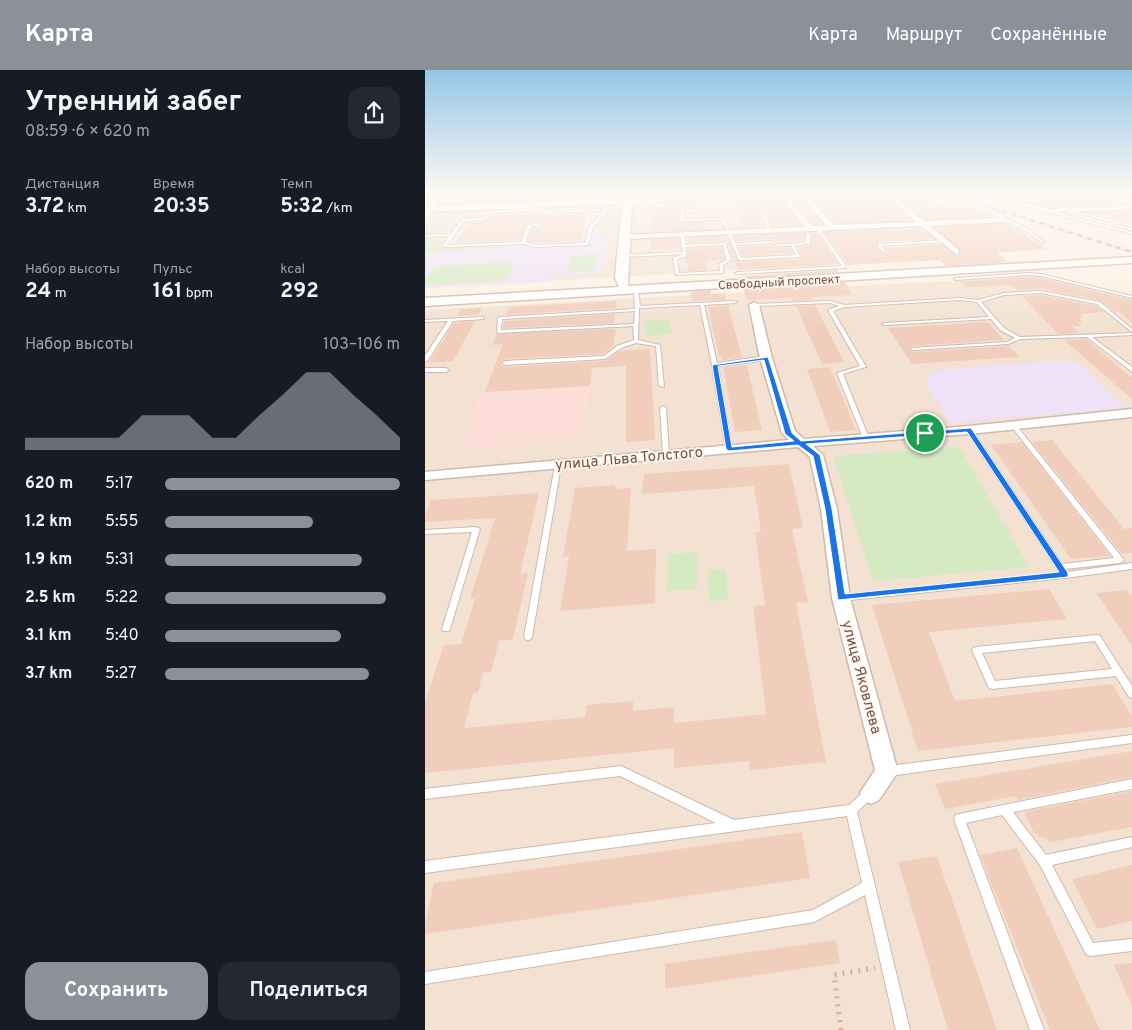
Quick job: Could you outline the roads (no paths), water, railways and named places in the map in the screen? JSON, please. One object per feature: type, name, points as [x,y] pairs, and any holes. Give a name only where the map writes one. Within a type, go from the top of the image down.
[{"type":"main road","points":[[623,284],[621,278],[624,239]]},
{"type":"main road","name":"Свободный проспект","points":[[425,294],[822,273],[957,263],[1131,255]]},
{"type":"main road","name":"Свободный проспект","points":[[425,302],[1132,260]]},
{"type":"street","points":[[940,239],[956,252]]},
{"type":"street","name":"улица Яковлева","points":[[754,305],[789,434],[816,455],[829,509],[841,598],[887,772]]},
{"type":"street","name":"улица Льва Толстого","points":[[425,476],[1015,426],[1132,413]]},
{"type":"street","points":[[871,793],[887,772]]},
{"type":"lane","points":[[449,239],[444,246],[523,243],[536,246],[587,244],[588,239]]},
{"type":"lane","points":[[523,243],[524,239]]},
{"type":"lane","points":[[683,239],[685,256],[675,258],[677,274],[722,272],[721,264],[729,260],[724,244],[684,246]]},
{"type":"lane","points":[[732,239],[740,259],[797,256],[792,244]]},
{"type":"lane","points":[[734,244],[771,242],[778,245],[808,243],[809,239]]},
{"type":"lane","points":[[737,273],[845,267],[820,239]]},
{"type":"lane","points":[[1038,239],[1043,242]]},
{"type":"lane","points":[[884,252],[879,245],[944,242]]},
{"type":"lane","points":[[623,256],[685,252]]},
{"type":"lane","points":[[956,278],[1028,274],[1132,297]]},
{"type":"lane","points":[[636,290],[637,309],[634,325],[636,341]]},
{"type":"lane","points":[[866,438],[840,373],[863,367],[830,310],[844,306],[960,299],[978,301],[1004,294],[1041,292],[1098,304],[1132,333]]},
{"type":"lane","points":[[978,301],[1002,329],[1019,338]]},
{"type":"lane","points":[[634,325],[499,332],[500,318],[735,302]]},
{"type":"lane","points":[[754,305],[830,302],[844,306]]},
{"type":"lane","points":[[702,304],[715,365],[729,449]]},
{"type":"lane","points":[[425,321],[483,318]]},
{"type":"lane","points":[[884,324],[993,318]]},
{"type":"lane","points":[[425,360],[451,320]]},
{"type":"lane","points":[[913,349],[1008,343],[1019,338],[1132,333]]},
{"type":"lane","points":[[1087,335],[1132,370]]},
{"type":"lane","points":[[505,364],[605,357],[619,347],[636,341],[658,345],[662,386]]},
{"type":"lane","points":[[715,365],[767,358]]},
{"type":"lane","points":[[425,370],[446,370]]},
{"type":"lane","points":[[663,408],[665,455]]},
{"type":"lane","points":[[1015,426],[1120,560],[1059,567]]},
{"type":"lane","points":[[969,430],[1065,575]]},
{"type":"lane","points":[[528,637],[558,464]]},
{"type":"lane","points":[[425,532],[476,529],[446,629]]},
{"type":"lane","points":[[841,598],[1065,575],[1132,566]]},
{"type":"lane","points":[[1118,672],[992,684],[976,650],[1097,638],[1132,694]]},
{"type":"lane","points":[[887,772],[1132,739]]},
{"type":"lane","points":[[425,794],[621,771],[735,826]]},
{"type":"lane","points":[[1037,1030],[959,819],[1132,784]]},
{"type":"lane","points":[[425,867],[851,810],[871,793]]},
{"type":"lane","points":[[1003,809],[1044,861],[1090,950],[1132,944]]},
{"type":"lane","points":[[851,810],[903,1030]]},
{"type":"lane","points":[[1044,861],[1132,842]]},
{"type":"lane","points":[[425,978],[814,916],[869,886]]},
{"type":"railway","points":[[1090,239],[1132,252]]}]
